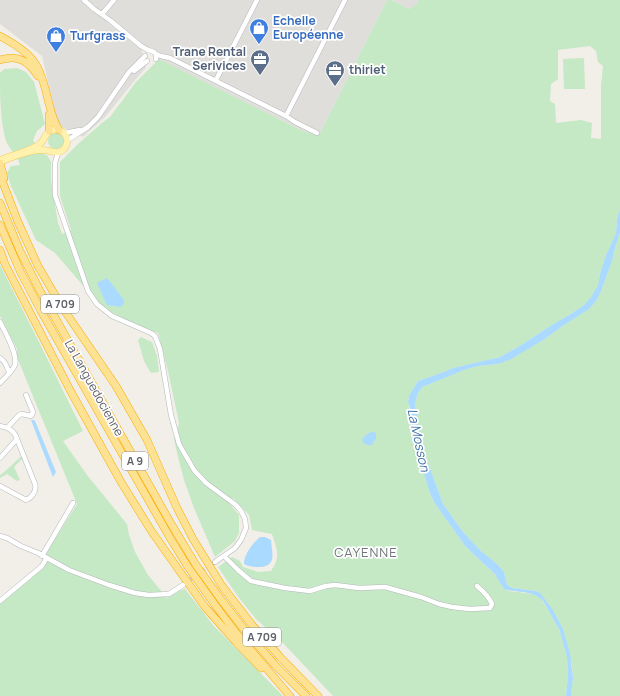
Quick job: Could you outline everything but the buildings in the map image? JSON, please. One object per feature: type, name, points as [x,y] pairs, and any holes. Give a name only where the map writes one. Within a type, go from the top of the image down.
[{"type":"highway","points":[[0,36],[28,54],[39,69],[44,82],[53,119],[62,131]]},
{"type":"highway","points":[[0,60],[15,58],[28,64],[34,69],[43,91],[49,119],[49,131]]},
{"type":"highway","points":[[0,162],[9,202]]},
{"type":"highway","name":"A 709","points":[[0,175],[9,202],[41,271],[62,307],[116,386],[152,450],[192,539],[213,572],[252,625],[280,657],[318,696]]},
{"type":"highway","name":"La Languedocienne","points":[[0,203],[20,251],[39,289],[178,536],[234,617],[275,665],[306,696]]},
{"type":"highway","name":"La Languedocienne","points":[[0,225],[18,266],[41,311],[170,538],[188,567],[237,634],[290,696]]},
{"type":"highway","name":"A 709","points":[[0,250],[5,264],[70,390],[121,482],[152,532],[205,607],[220,625],[283,689]]},
{"type":"highway","points":[[0,256],[5,264]]},
{"type":"main road","points":[[0,162],[12,156],[34,147],[41,143],[49,131],[55,129],[62,131],[68,140],[65,148],[59,152],[42,150],[12,156]]},
{"type":"main road","points":[[45,138],[45,145],[51,151]]},
{"type":"street","points":[[84,0],[141,46],[154,52],[156,56],[174,60],[216,80],[317,133]]},
{"type":"street","points":[[102,14],[114,0]]},
{"type":"street","points":[[216,80],[256,0]]},
{"type":"street","points":[[286,116],[344,0]]},
{"type":"street","points":[[141,46],[146,57],[151,62],[156,56]]},
{"type":"street","points":[[68,140],[88,127],[98,117],[126,76],[146,57],[151,50]]},
{"type":"street","points":[[62,131],[82,130]]},
{"type":"street","points":[[51,151],[55,163]]},
{"type":"street","points":[[59,152],[55,163],[55,195],[88,291],[97,304],[112,316],[155,336],[160,349],[171,415],[179,444],[194,470],[206,483],[236,505],[241,510],[245,519],[246,528],[241,540],[235,548],[215,562]]},
{"type":"street","points":[[0,322],[15,358],[15,365],[0,382]]},
{"type":"street","points":[[0,358],[3,359],[9,372]]},
{"type":"street","points":[[8,427],[19,415],[22,414],[31,416],[33,414],[26,395]]},
{"type":"street","points":[[0,426],[8,427],[14,431],[36,488],[31,497],[26,500],[0,486]]},
{"type":"street","points":[[0,458],[18,439]]},
{"type":"street","points":[[42,556],[73,503]]},
{"type":"street","points":[[0,536],[7,538],[69,570],[135,593],[149,595],[169,594],[183,585]]},
{"type":"street","points":[[224,556],[251,581],[285,588],[310,591],[335,585],[359,588],[385,587],[446,606],[470,609],[490,608],[492,604],[490,600],[477,586]]},
{"type":"street","points":[[0,601],[42,566],[46,559]]},
{"type":"shaded area","points":[[0,0],[112,0],[100,16],[141,49],[147,64],[145,69],[105,117],[83,137],[62,127],[57,121],[42,56],[0,24]]},
{"type":"shaded area","points":[[116,0],[387,0],[319,135],[303,131],[159,59],[160,53],[143,45],[107,15],[107,11]]},
{"type":"shaded area","points":[[391,0],[418,0],[417,4],[409,9]]},
{"type":"green space","points":[[387,0],[391,0],[409,9],[417,4],[418,0],[620,0],[620,209],[617,219],[616,233],[606,255],[598,285],[584,305],[518,347],[500,357],[453,368],[418,381],[408,399],[413,439],[434,502],[465,546],[494,573],[504,589],[533,594],[540,597],[559,629],[567,657],[568,675],[566,696],[333,696],[283,643],[256,619],[239,598],[218,567],[232,557],[240,561],[243,567],[258,572],[271,571],[277,557],[277,549],[272,534],[252,530],[249,515],[233,498],[230,504],[239,515],[239,533],[235,541],[215,557],[194,508],[178,457],[174,439],[179,424],[158,333],[135,325],[98,303],[55,253],[36,240],[11,186],[7,173],[11,166],[20,165],[18,159],[6,141],[4,133],[1,107],[0,73],[4,69],[17,68],[26,72],[34,82],[45,124],[37,131],[33,140],[40,153],[47,155],[51,162],[51,181],[58,223],[62,234],[71,230],[60,196],[60,162],[79,143],[110,117],[136,82],[159,59],[303,131],[319,135]],"holes":[[[590,46],[596,51],[598,62],[603,66],[601,86],[601,139],[591,138],[592,123],[581,120],[556,123],[555,104],[550,101],[551,84],[558,79],[558,50]]]},
{"type":"green space","points":[[584,58],[585,89],[564,89],[563,59]]},
{"type":"green space","points":[[53,133],[59,133],[64,138],[62,147],[59,149],[53,149],[48,144],[48,138]]},
{"type":"green space","points":[[620,232],[620,696],[571,696],[573,677],[572,665],[563,629],[553,610],[536,591],[512,588],[507,585],[504,572],[463,532],[443,504],[424,452],[415,404],[418,393],[422,387],[467,369],[478,366],[498,364],[545,339],[588,309],[601,291],[612,261]]},
{"type":"green space","points":[[0,265],[83,431],[63,441],[87,475],[127,524],[135,552],[148,575],[167,598],[185,589],[213,625],[283,696],[0,696],[0,602],[44,565],[45,555],[77,504],[17,357],[17,349],[0,316]]},
{"type":"green space","points":[[141,337],[152,342],[157,356],[159,372],[151,373],[144,361],[138,340]]},
{"type":"green space","points":[[22,456],[23,459],[14,467],[20,480],[17,481],[7,474],[0,478],[0,475]]},
{"type":"water","name":"La Mosson","points":[[620,209],[620,232],[612,261],[601,291],[596,301],[589,309],[545,339],[511,359],[498,364],[478,366],[467,369],[422,387],[418,393],[415,404],[424,452],[443,504],[463,532],[504,572],[507,585],[512,588],[536,591],[540,593],[553,610],[563,629],[570,654],[573,677],[571,696],[566,696],[568,675],[567,657],[559,629],[543,601],[539,597],[530,593],[504,589],[494,573],[465,546],[434,502],[413,439],[408,402],[409,396],[418,381],[453,368],[500,357],[584,305],[598,285],[606,255],[616,233],[617,219]]},
{"type":"water","points":[[107,278],[124,300],[121,307],[107,305],[97,283]]},
{"type":"water","points":[[31,420],[35,421],[56,472],[53,477]]},
{"type":"water","points":[[371,432],[376,433],[376,438],[372,445],[363,443],[362,439]]},
{"type":"water","points":[[260,537],[265,537],[271,540],[271,561],[269,564],[260,567],[252,567],[244,564],[244,560],[249,549]]},
{"type":"tunnel","points":[[185,583],[215,562]]},
{"type":"place","name":"Echelle Européenne","points":[[259,45]]},
{"type":"place","name":"Turfgrass","points":[[56,53]]},
{"type":"place","name":"Trane Rental Serivices","points":[[260,76]]},
{"type":"place","name":"thiriet","points":[[335,87]]},
{"type":"district","name":"CAYENNE","points":[[366,552]]}]
